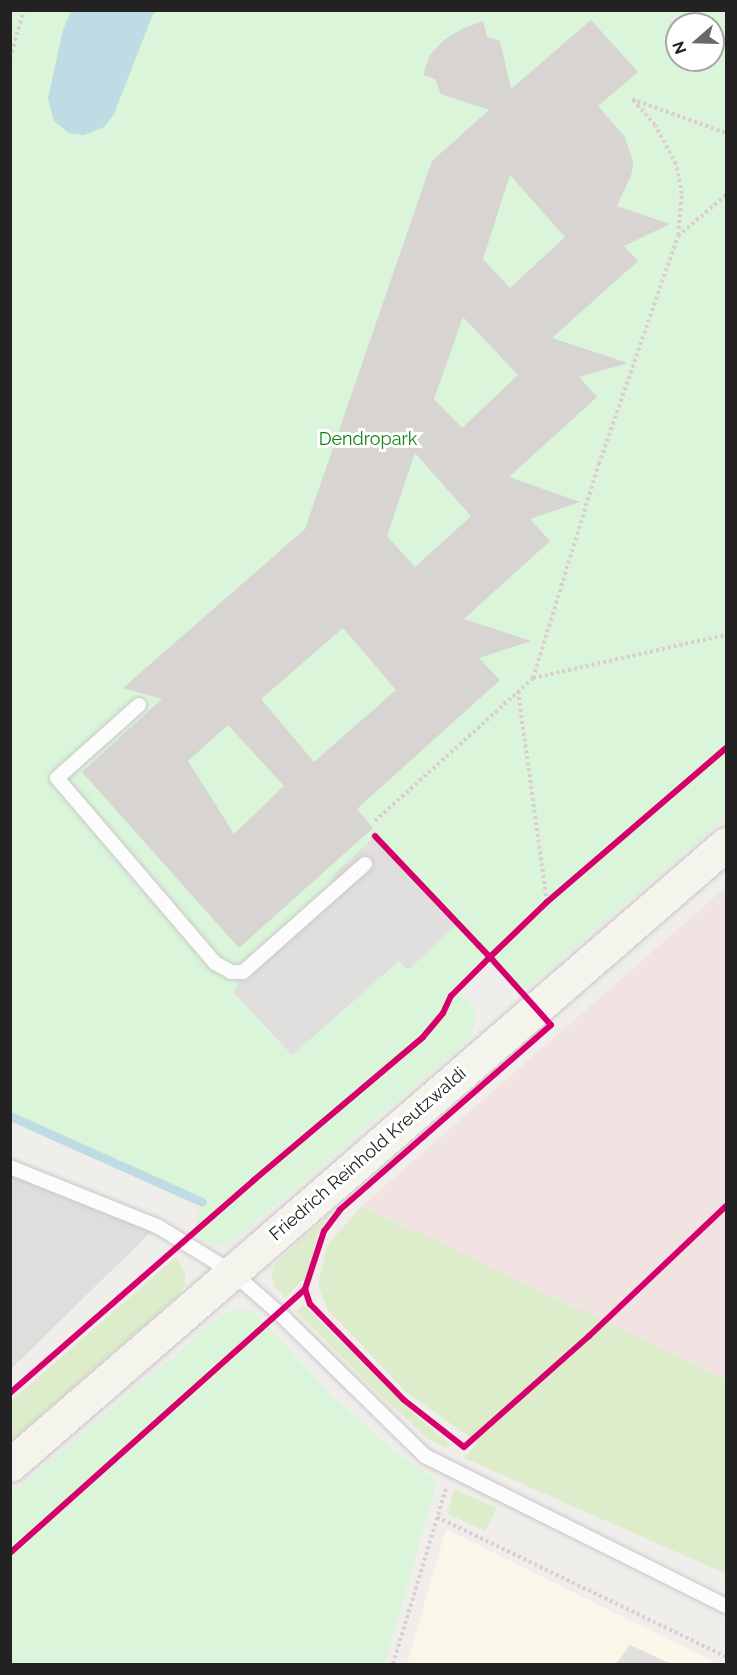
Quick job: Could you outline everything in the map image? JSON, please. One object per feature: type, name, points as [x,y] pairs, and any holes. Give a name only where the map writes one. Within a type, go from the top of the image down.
[{"type":"main road","name":"Friedrich Reinhold Kreutzwaldi","points":[[10,1465],[726,844]]},
{"type":"lane","points":[[139,705],[57,778],[215,963],[231,972],[243,972],[365,864]]},
{"type":"lane","points":[[10,1167],[157,1226],[232,1272],[280,1314],[425,1456],[726,1606]]},
{"type":"path","points":[[10,58],[24,10]]},
{"type":"path","points":[[533,678],[599,464],[678,236],[682,194],[676,164],[655,125],[632,99],[726,134]]},
{"type":"path","points":[[678,236],[726,195]]},
{"type":"path","points":[[375,821],[533,678],[726,635]]},
{"type":"path","points":[[518,691],[547,902]]},
{"type":"path","points":[[539,910],[555,895]]},
{"type":"path","points":[[483,964],[498,949]]},
{"type":"path","points":[[393,1665],[437,1517],[452,1471],[464,1447],[589,1336],[726,1206]]},
{"type":"path","points":[[280,1314],[305,1289]]},
{"type":"path","points":[[310,1304],[404,1400],[464,1447]]},
{"type":"path","points":[[437,1517],[726,1657]]},
{"type":"shaded area","points":[[375,836],[458,923],[408,970],[399,961],[292,1055],[234,993],[243,972],[340,887],[331,877]]},
{"type":"shaded area","points":[[726,887],[726,1379],[362,1206]]},
{"type":"shaded area","points":[[11,1167],[157,1226],[11,1369]]},
{"type":"shaded area","points":[[446,1529],[719,1664],[407,1664]]},
{"type":"shaded area","points":[[630,1645],[671,1664],[616,1664]]},
{"type":"green space","name":"Dendropark","points":[[11,11],[726,11],[726,817],[521,993],[490,957],[458,989],[477,1015],[471,1037],[230,1244],[219,1246],[210,1244],[194,1233],[201,1202],[11,1116]]},
{"type":"green space","points":[[362,1206],[726,1379],[726,1574],[464,1458],[478,1443],[406,1392],[327,1309],[318,1285],[328,1244]]},
{"type":"green space","points":[[331,1213],[318,1234],[307,1275],[285,1298],[274,1286],[272,1273],[275,1264]]},
{"type":"green space","points":[[176,1257],[185,1273],[185,1284],[179,1295],[11,1441],[11,1401]]},
{"type":"green space","points":[[303,1304],[413,1413],[451,1445],[444,1448],[425,1436],[372,1387],[296,1311]]},
{"type":"green space","points":[[236,1308],[254,1312],[333,1397],[397,1453],[437,1481],[385,1664],[11,1664],[11,1494],[220,1317]]},
{"type":"green space","points":[[454,1489],[497,1508],[485,1531],[448,1514]]},
{"type":"water","points":[[71,11],[158,11],[153,14],[114,114],[104,127],[84,135],[69,133],[54,121],[48,98],[63,30]]},
{"type":"building","points":[[591,20],[638,72],[598,106],[625,137],[633,161],[632,173],[617,206],[670,224],[624,246],[638,261],[552,338],[628,363],[579,377],[597,397],[509,477],[580,502],[530,519],[550,541],[464,619],[531,641],[479,658],[500,680],[357,809],[373,828],[239,948],[82,772],[162,699],[123,688],[305,529],[432,161],[489,110],[441,94],[435,79],[423,75],[430,55],[444,40],[462,29],[483,21],[487,37],[500,41],[511,89]],"holes":[[[510,175],[565,237],[510,288],[483,259]],[[463,317],[518,375],[462,428],[434,399]],[[415,453],[471,516],[415,567],[387,536]],[[343,628],[396,690],[314,762],[261,699]],[[228,725],[284,786],[234,834],[188,761]]]},
{"type":"waterway","points":[[10,1116],[202,1202]]},
{"type":"cycle path","points":[[10,1393],[254,1180],[423,1037],[443,1013],[451,996],[547,902],[726,748]]},
{"type":"cycle path","points":[[375,836],[551,1025],[340,1210],[324,1231],[305,1289],[310,1304],[404,1400],[464,1447],[589,1336],[726,1206]]},
{"type":"cycle path","points":[[10,1553],[305,1289]]}]
